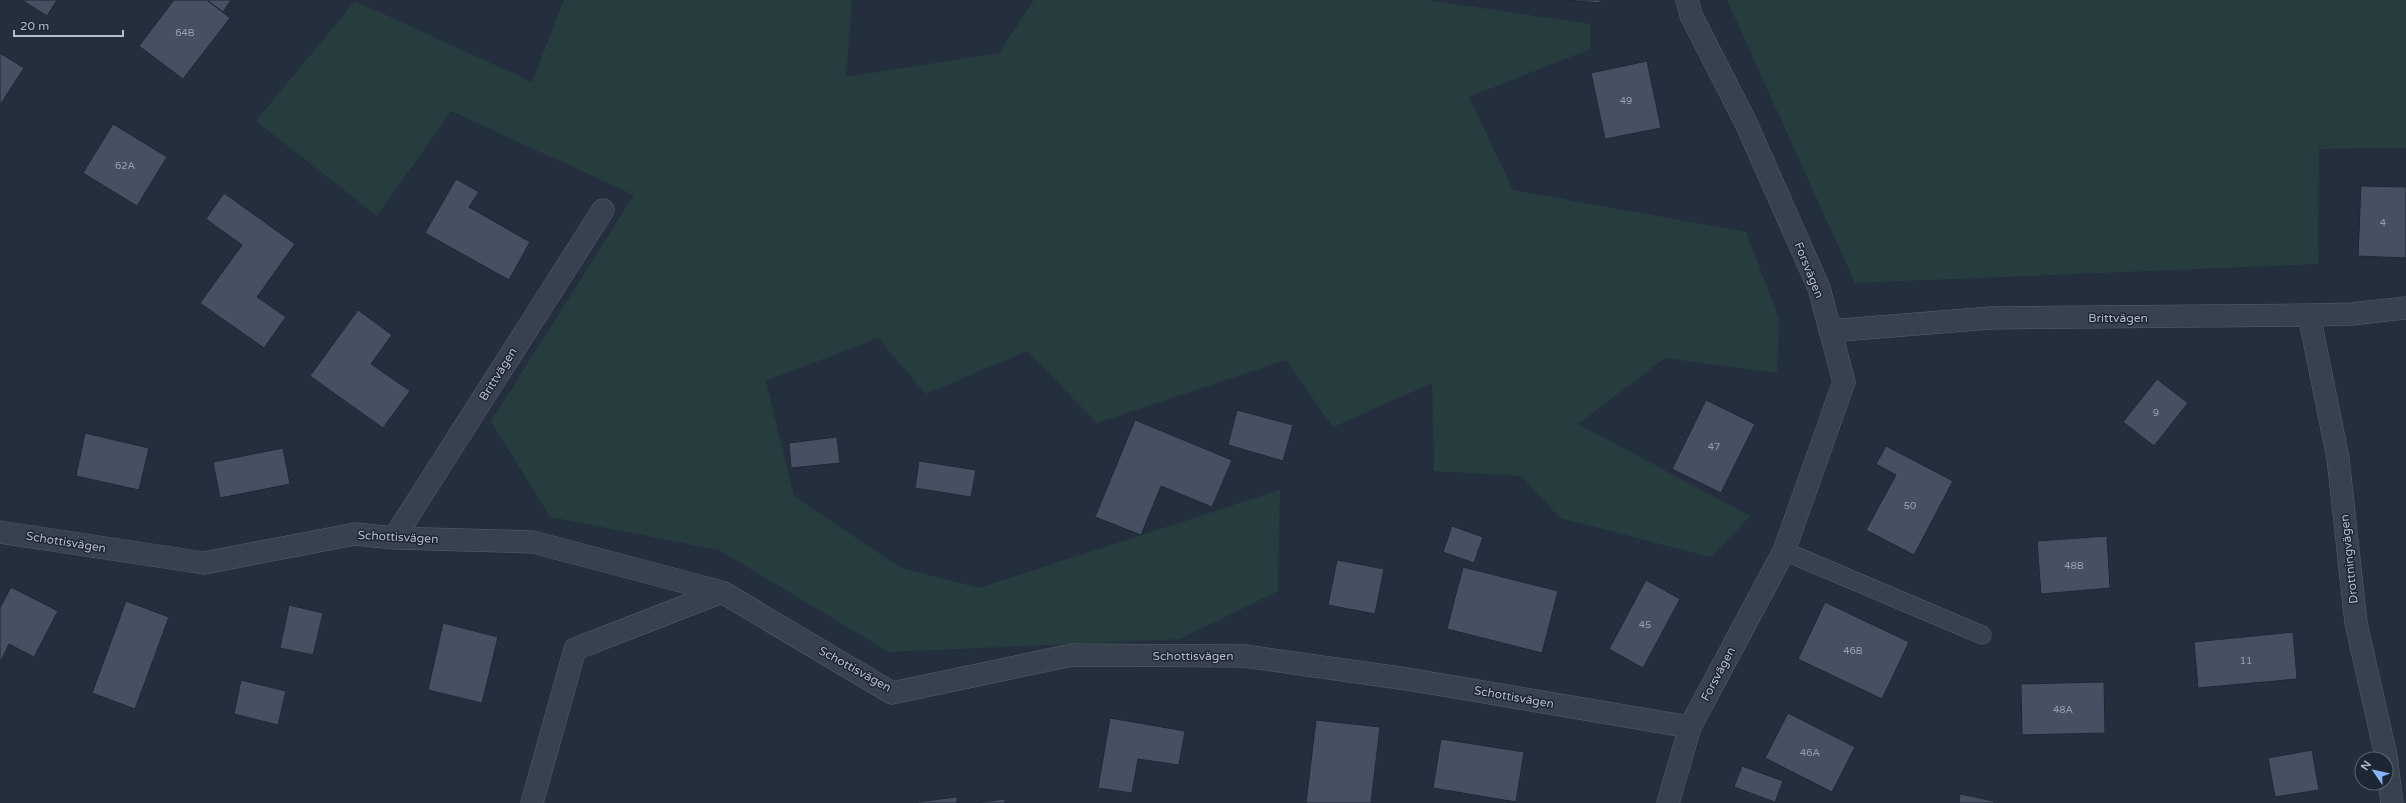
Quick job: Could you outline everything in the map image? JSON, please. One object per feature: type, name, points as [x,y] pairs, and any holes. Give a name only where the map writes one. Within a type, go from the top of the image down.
[{"type":"street","name":"Forsvägen","points":[[1668,803],[1690,727],[1784,551],[1844,382],[1816,281],[1746,123],[1691,15],[1687,0]]},
{"type":"street","name":"Brittvägen","points":[[394,538],[603,210]]},
{"type":"street","name":"Brittvägen","points":[[1830,331],[1990,318],[2309,316],[2351,314],[2406,308]]},
{"type":"street","name":"Drottningvägen","points":[[2309,316],[2338,458],[2356,623],[2396,759],[2392,803]]},
{"type":"street","name":"Schottisvägen","points":[[0,532],[204,563],[355,534],[394,538],[533,542],[722,592],[892,693],[1072,655],[1245,656],[1407,679],[1690,727]]},
{"type":"street","points":[[532,803],[575,649],[722,592]]},
{"type":"lane","points":[[1784,551],[1982,634]]},
{"type":"green space","points":[[564,0],[852,0],[846,77],[999,53],[1034,0],[1427,0],[1590,24],[1590,49],[1469,97],[1513,190],[1746,232],[1779,318],[1777,373],[1665,358],[1578,424],[1750,516],[1711,557],[1560,518],[1521,476],[1434,471],[1432,383],[1333,427],[1286,360],[1097,423],[1027,351],[926,394],[878,338],[766,381],[794,496],[901,568],[979,588],[1280,490],[1278,591],[1180,639],[889,652],[719,550],[550,517],[491,421],[634,195],[451,111],[377,216],[256,121],[355,1],[532,82]]},
{"type":"green space","points":[[1727,0],[2406,0],[2406,148],[2319,149],[2318,264],[1855,283]]},
{"type":"building","points":[[22,0],[57,0],[47,16]]},
{"type":"building","points":[[174,0],[207,0],[230,18],[183,79],[139,46]]},
{"type":"building","points":[[207,0],[231,0],[223,12]]},
{"type":"building","points":[[1566,0],[1600,0],[1600,3]]},
{"type":"building","points":[[0,53],[24,68],[0,105]]},
{"type":"building","points":[[1647,61],[1661,128],[1605,139],[1591,73]]},
{"type":"building","points":[[113,124],[167,157],[137,206],[83,173]]},
{"type":"building","points":[[456,179],[479,192],[469,207],[530,242],[509,280],[425,233]]},
{"type":"building","points":[[2361,186],[2406,187],[2406,258],[2358,256]]},
{"type":"building","points":[[224,193],[295,244],[257,297],[286,317],[264,348],[200,303],[242,245],[206,219]]},
{"type":"building","points":[[358,310],[392,335],[371,364],[410,391],[383,428],[310,376]]},
{"type":"building","points":[[2157,379],[2188,403],[2154,446],[2123,422]]},
{"type":"building","points":[[1706,400],[1755,424],[1721,493],[1672,469]]},
{"type":"building","points":[[1237,410],[1293,425],[1283,461],[1228,445]]},
{"type":"building","points":[[1135,420],[1232,460],[1212,507],[1161,486],[1141,535],[1095,517]]},
{"type":"building","points":[[85,433],[149,448],[139,490],[76,476]]},
{"type":"building","points":[[837,437],[840,463],[791,468],[789,443]]},
{"type":"building","points":[[1886,446],[1953,481],[1914,555],[1866,530],[1896,475],[1876,464]]},
{"type":"building","points":[[283,448],[290,484],[220,498],[213,462]]},
{"type":"building","points":[[919,461],[976,470],[971,497],[915,488]]},
{"type":"building","points":[[1452,526],[1483,537],[1474,563],[1443,552]]},
{"type":"building","points":[[2107,536],[2110,588],[2041,594],[2037,541]]},
{"type":"building","points":[[1337,560],[1384,569],[1375,614],[1328,605]]},
{"type":"building","points":[[1463,567],[1558,591],[1542,653],[1447,629]]},
{"type":"building","points":[[1646,580],[1680,599],[1643,668],[1609,649]]},
{"type":"building","points":[[11,587],[58,611],[34,657],[9,644],[0,663],[0,608]]},
{"type":"building","points":[[126,601],[169,617],[135,709],[92,693]]},
{"type":"building","points":[[1825,602],[1909,642],[1882,699],[1798,659]]},
{"type":"building","points":[[289,605],[323,613],[313,655],[280,648]]},
{"type":"building","points":[[443,623],[498,637],[482,703],[428,690]]},
{"type":"building","points":[[2293,632],[2297,679],[2198,688],[2194,642]]},
{"type":"building","points":[[241,680],[286,691],[278,725],[234,714]]},
{"type":"building","points":[[2104,682],[2105,733],[2022,735],[2021,684]]},
{"type":"building","points":[[1788,713],[1855,747],[1832,792],[1765,758]]},
{"type":"building","points":[[1110,718],[1185,731],[1179,765],[1138,759],[1132,793],[1098,788]]},
{"type":"building","points":[[1316,720],[1380,727],[1371,803],[1306,803]]},
{"type":"building","points":[[1441,739],[1524,752],[1516,802],[1433,788]]},
{"type":"building","points":[[2312,750],[2319,790],[2275,797],[2268,758]]},
{"type":"building","points":[[1742,766],[1783,781],[1775,802],[1734,787]]},
{"type":"building","points":[[1960,794],[1994,801],[1994,803],[1959,803]]},
{"type":"building","points":[[957,797],[957,803],[917,803],[917,802]]},
{"type":"building","points":[[1005,799],[1005,803],[975,803]]}]
